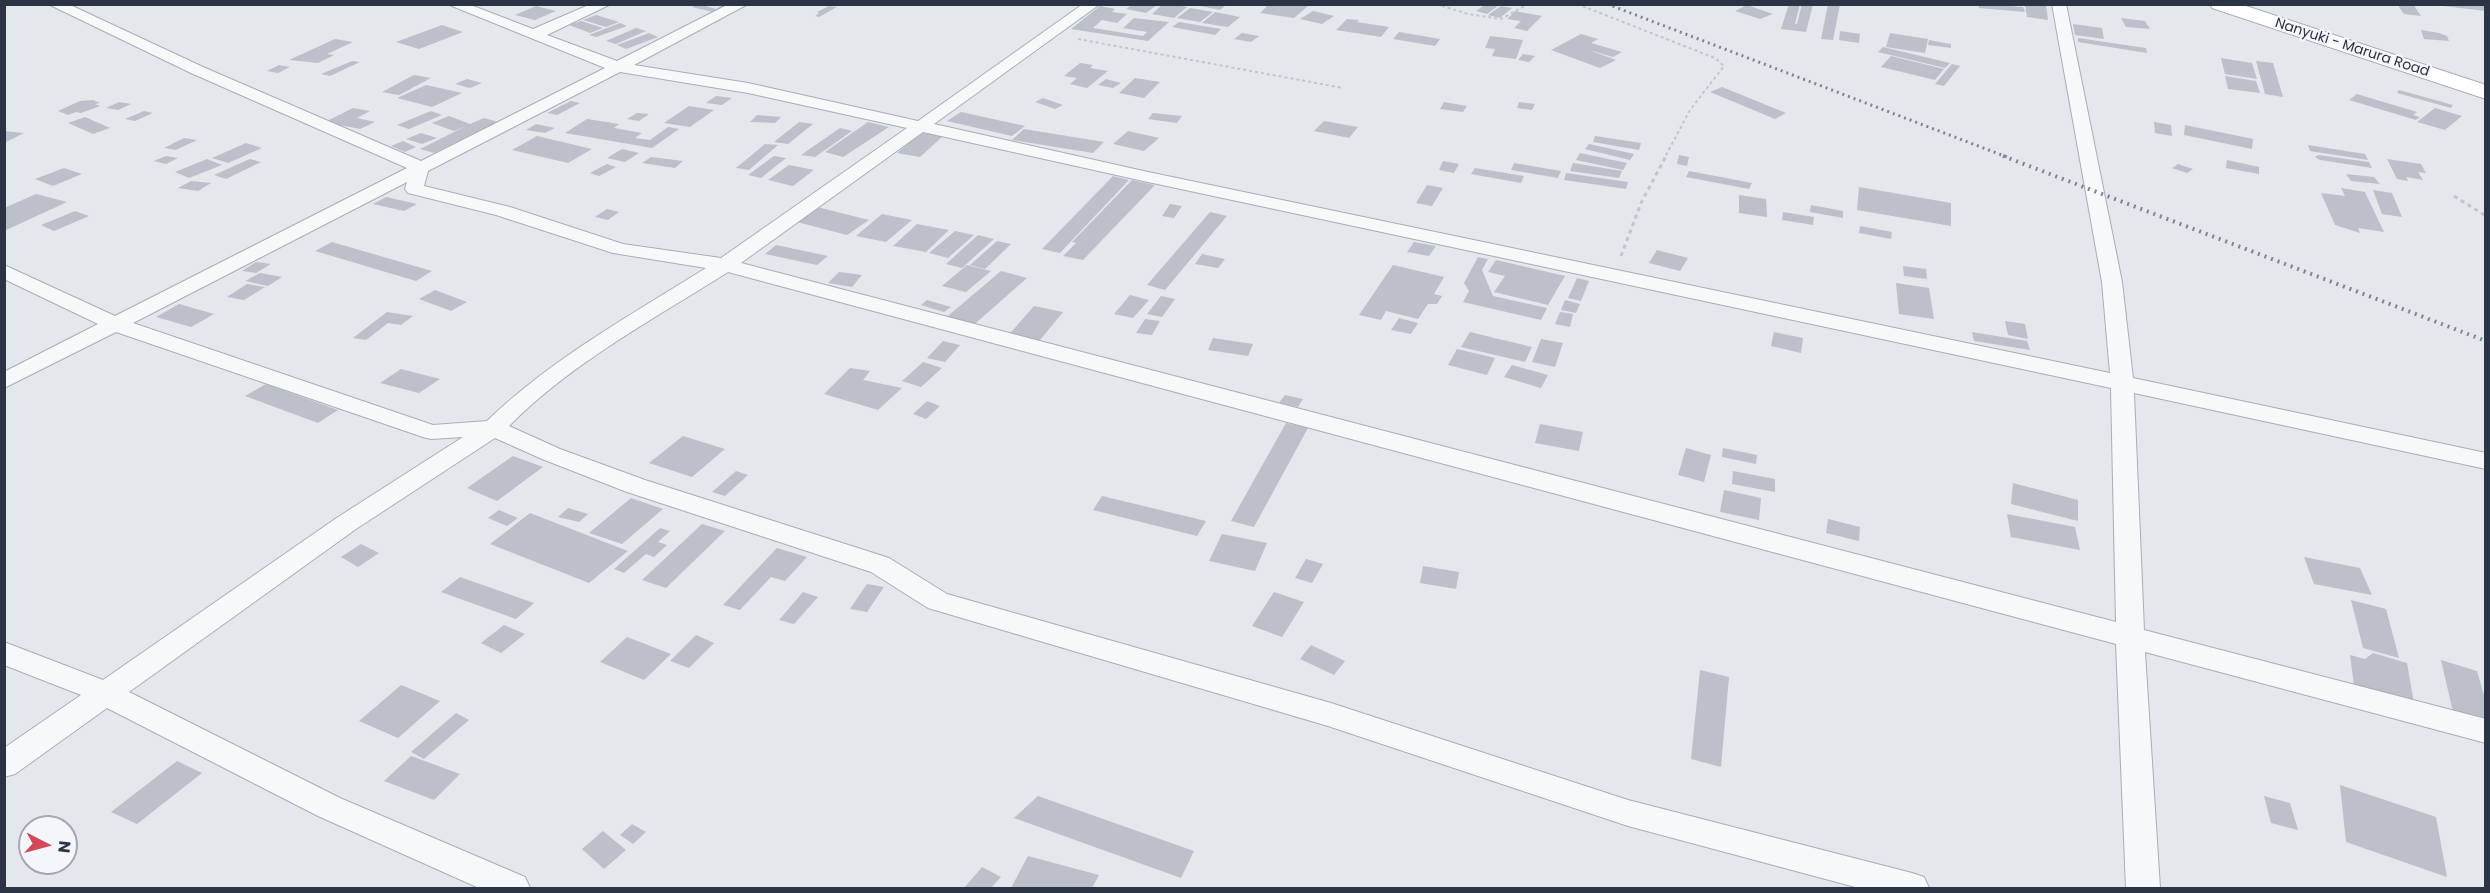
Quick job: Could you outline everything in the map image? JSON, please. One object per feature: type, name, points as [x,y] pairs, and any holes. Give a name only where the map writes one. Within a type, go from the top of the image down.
[{"type":"street","points":[[55,4],[208,75],[420,167]]},
{"type":"street","points":[[454,4],[617,67],[748,88],[1137,174],[2486,461]]},
{"type":"street","points":[[532,35],[604,4]]},
{"type":"street","points":[[4,381],[741,4]]},
{"type":"street","points":[[4,765],[347,523],[494,428],[524,398],[590,351],[725,265],[1093,4]]},
{"type":"street","points":[[2059,4],[2112,282],[2121,384],[2130,636],[2143,888]]},
{"type":"street","name":"Nanyuki - Marura Road","points":[[2219,4],[2486,92]]},
{"type":"street","points":[[420,167],[414,189],[503,211],[620,249],[725,265],[2486,731]]},
{"type":"street","points":[[4,271],[114,324],[431,432],[494,428],[551,454],[646,489],[880,565],[938,601],[1331,715],[1628,813],[1912,888]]},
{"type":"street","points":[[4,653],[105,693],[329,807],[513,888]]},
{"type":"path","points":[[1436,4],[1468,14],[1501,19],[1528,4]]},
{"type":"path","points":[[1577,4],[1715,58],[1724,66],[1690,110],[1641,203],[1614,274]]},
{"type":"path","points":[[1050,34],[1343,88]]},
{"type":"path","points":[[2454,196],[2486,216]]},
{"type":"building","points":[[698,4],[716,9],[725,4],[736,4],[717,13],[692,7]]},
{"type":"building","points":[[1133,4],[1158,4],[1146,13],[1126,9]]},
{"type":"building","points":[[1163,4],[1187,7],[1174,18],[1152,14]]},
{"type":"building","points":[[1202,4],[1227,4],[1220,10],[1200,6]]},
{"type":"building","points":[[1269,4],[1308,6],[1294,18],[1260,13]]},
{"type":"building","points":[[1486,4],[1499,5],[1487,14],[1476,11]]},
{"type":"building","points":[[1789,4],[1800,4],[1795,24],[1797,24],[1802,4],[1813,4],[1806,32],[1781,29]]},
{"type":"building","points":[[1828,4],[1840,4],[1833,40],[1821,39]]},
{"type":"building","points":[[1978,4],[2023,7],[2025,12],[1979,8]]},
{"type":"building","points":[[2397,4],[2413,4],[2421,16],[2404,14]]},
{"type":"building","points":[[2443,4],[2486,4],[2486,11],[2443,6]]},
{"type":"building","points":[[1747,5],[1773,14],[1760,19],[1735,11]]},
{"type":"building","points":[[2025,5],[2046,5],[2048,20],[2027,17]]},
{"type":"building","points":[[536,6],[556,11],[535,20],[515,15]]},
{"type":"building","points":[[829,6],[837,7],[819,17],[815,16],[819,13],[817,12]]},
{"type":"building","points":[[1100,6],[1115,9],[1112,12],[1127,14],[1117,23],[1102,20],[1093,28],[1143,36],[1147,32],[1123,28],[1134,18],[1169,22],[1148,41],[1071,29]]},
{"type":"building","points":[[1501,6],[1512,8],[1500,18],[1488,15]]},
{"type":"building","points":[[1190,8],[1213,12],[1200,22],[1177,18]]},
{"type":"building","points":[[1313,11],[1334,16],[1322,24],[1300,19]]},
{"type":"building","points":[[1515,11],[1542,16],[1527,31],[1514,28],[1521,21],[1507,19]]},
{"type":"building","points":[[1215,12],[1240,17],[1228,27],[1202,23]]},
{"type":"building","points":[[596,15],[619,22],[606,27],[583,20]]},
{"type":"building","points":[[2121,18],[2145,21],[2150,29],[2126,27]]},
{"type":"building","points":[[1347,19],[1389,27],[1381,37],[1336,30]]},
{"type":"building","points":[[581,21],[603,28],[590,33],[569,25]]},
{"type":"building","points":[[1179,22],[1221,29],[1215,35],[1172,27]]},
{"type":"building","points":[[620,23],[627,26],[596,37],[589,35]]},
{"type":"building","points":[[2073,24],[2102,28],[2104,39],[2075,35]]},
{"type":"building","points":[[442,25],[463,32],[419,49],[396,42]]},
{"type":"building","points":[[636,28],[646,31],[616,44],[606,41]]},
{"type":"building","points":[[2421,30],[2447,36],[2449,41],[2424,39]]},
{"type":"building","points":[[1840,31],[1860,34],[1859,43],[1839,40]]},
{"type":"building","points":[[1399,32],[1440,39],[1435,46],[1393,39]]},
{"type":"building","points":[[649,33],[658,37],[626,49],[617,45]]},
{"type":"building","points":[[1242,33],[1259,36],[1251,42],[1234,39]]},
{"type":"building","points":[[1890,33],[1928,39],[1925,53],[1886,47]]},
{"type":"building","points":[[1581,34],[1598,39],[1591,43],[1622,52],[1613,57],[1589,50],[1616,60],[1600,68],[1551,50]]},
{"type":"building","points":[[1490,36],[1523,40],[1516,59],[1492,56],[1495,49],[1485,48]]},
{"type":"building","points":[[2078,38],[2146,48],[2147,53],[2078,42]]},
{"type":"building","points":[[335,39],[353,42],[327,54],[334,55],[318,63],[289,60]]},
{"type":"building","points":[[1929,40],[1951,44],[1951,48],[1928,45]]},
{"type":"building","points":[[1883,47],[1950,63],[1945,68],[1878,52]]},
{"type":"building","points":[[1523,54],[1535,56],[1529,62],[1518,60]]},
{"type":"building","points":[[1891,56],[1944,69],[1935,80],[1881,67]]},
{"type":"building","points":[[2221,58],[2252,63],[2257,79],[2225,74]]},
{"type":"building","points":[[352,61],[360,62],[330,76],[321,74]]},
{"type":"building","points":[[2256,61],[2273,63],[2283,97],[2265,94]]},
{"type":"building","points":[[1080,63],[1093,65],[1090,68],[1108,71],[1087,88],[1070,84],[1077,78],[1064,76]]},
{"type":"building","points":[[1952,64],[1960,66],[1944,86],[1935,84]]},
{"type":"building","points":[[279,65],[290,67],[278,73],[267,71]]},
{"type":"building","points":[[414,75],[431,78],[399,95],[382,92]]},
{"type":"building","points":[[2225,76],[2256,81],[2260,93],[2228,89]]},
{"type":"building","points":[[1135,78],[1160,82],[1144,98],[1119,93]]},
{"type":"building","points":[[467,79],[482,83],[470,88],[455,84]]},
{"type":"building","points":[[1106,79],[1121,83],[1113,88],[1098,85]]},
{"type":"building","points":[[426,85],[462,93],[432,107],[397,98]]},
{"type":"building","points":[[1722,87],[1786,113],[1775,119],[1710,92]]},
{"type":"building","points":[[2399,90],[2453,105],[2451,108],[2397,93]]},
{"type":"building","points":[[2357,94],[2417,112],[2413,115],[2420,117],[2416,120],[2349,100]]},
{"type":"building","points":[[716,96],[732,98],[722,105],[706,103]]},
{"type":"building","points":[[1043,98],[1063,105],[1055,109],[1035,102]]},
{"type":"building","points":[[93,100],[100,103],[95,104],[100,106],[68,115],[58,111],[80,101]]},
{"type":"building","points":[[571,101],[580,103],[557,115],[547,113]]},
{"type":"building","points":[[119,102],[131,104],[118,110],[106,108]]},
{"type":"building","points":[[1444,102],[1467,106],[1463,112],[1440,109]]},
{"type":"building","points":[[1519,102],[1535,104],[1532,110],[1517,108]]},
{"type":"building","points":[[689,106],[714,110],[690,127],[664,123]]},
{"type":"building","points":[[353,108],[370,111],[357,118],[375,122],[360,129],[325,122]]},
{"type":"building","points":[[2435,108],[2462,116],[2445,130],[2417,122]]},
{"type":"building","points":[[144,111],[153,113],[135,121],[125,119]]},
{"type":"building","points":[[431,111],[442,115],[409,129],[397,125]]},
{"type":"building","points":[[961,112],[1025,126],[1012,136],[947,121]]},
{"type":"building","points":[[637,113],[649,114],[639,121],[627,119]]},
{"type":"building","points":[[1153,113],[1182,116],[1177,123],[1148,119]]},
{"type":"building","points":[[757,115],[781,117],[775,123],[750,122]]},
{"type":"building","points":[[449,116],[470,124],[484,118],[498,122],[434,153],[420,149],[466,126],[454,131],[432,123]]},
{"type":"building","points":[[85,117],[110,128],[93,134],[68,123]]},
{"type":"building","points":[[587,119],[619,124],[614,128],[642,133],[635,138],[650,140],[668,127],[679,129],[652,148],[565,133]]},
{"type":"building","points":[[1324,121],[1358,127],[1349,138],[1314,131]]},
{"type":"building","points":[[799,122],[813,124],[788,144],[774,142]]},
{"type":"building","points":[[868,122],[889,127],[843,157],[825,152]]},
{"type":"building","points":[[2154,122],[2171,125],[2172,136],[2155,133]]},
{"type":"building","points":[[536,124],[555,128],[545,133],[526,130]]},
{"type":"building","points":[[2185,125],[2253,139],[2252,149],[2184,135]]},
{"type":"building","points":[[840,128],[852,131],[815,157],[801,155]]},
{"type":"building","points":[[1024,129],[1104,142],[1093,153],[1012,140]]},
{"type":"building","points":[[4,131],[24,133],[4,143]]},
{"type":"building","points":[[1128,131],[1159,138],[1144,151],[1113,144]]},
{"type":"building","points":[[421,133],[437,138],[422,144],[406,139]]},
{"type":"building","points":[[921,133],[943,136],[920,157],[897,153]]},
{"type":"building","points":[[537,136],[592,149],[568,163],[512,150]]},
{"type":"building","points":[[1595,136],[1641,143],[1639,150],[1593,142]]},
{"type":"building","points":[[184,138],[197,140],[176,150],[164,148]]},
{"type":"building","points":[[403,141],[416,147],[405,152],[391,146]]},
{"type":"building","points":[[246,143],[262,148],[228,163],[212,158]]},
{"type":"building","points":[[765,144],[778,145],[749,170],[736,168]]},
{"type":"building","points":[[1589,144],[1634,154],[1630,160],[1585,149]]},
{"type":"building","points":[[2308,145],[2365,154],[2368,160],[2310,151]]},
{"type":"building","points":[[622,149],[639,153],[625,162],[607,158]]},
{"type":"building","points":[[1580,153],[1627,163],[1623,170],[1576,160]]},
{"type":"building","points":[[1679,155],[1689,157],[1687,166],[1677,164]]},
{"type":"building","points":[[2318,155],[2369,162],[2372,168],[2320,160],[2315,157]]},
{"type":"building","points":[[166,156],[178,158],[166,164],[154,161]]},
{"type":"building","points":[[774,156],[786,158],[761,178],[748,175]]},
{"type":"building","points":[[651,157],[683,161],[675,168],[642,163]]},
{"type":"building","points":[[207,159],[222,165],[189,178],[175,172]]},
{"type":"building","points":[[250,159],[261,162],[226,179],[214,175]]},
{"type":"building","points":[[2387,159],[2421,164],[2426,173],[2418,172],[2423,180],[2406,177],[2408,181],[2397,179]]},
{"type":"building","points":[[2227,160],[2259,167],[2259,174],[2226,168]]},
{"type":"building","points":[[1443,161],[1459,164],[1454,173],[1439,170]]},
{"type":"building","points":[[1514,163],[1561,171],[1558,178],[1511,170]]},
{"type":"building","points":[[1573,163],[1622,171],[1619,178],[1570,171]]},
{"type":"building","points":[[607,164],[616,167],[599,176],[590,173]]},
{"type":"building","points":[[2178,164],[2193,169],[2187,173],[2172,168]]},
{"type":"building","points":[[789,165],[814,170],[793,186],[768,180]]},
{"type":"building","points":[[64,168],[82,174],[53,186],[35,179]]},
{"type":"building","points":[[1475,168],[1524,176],[1521,183],[1471,174]]},
{"type":"building","points":[[1689,171],[1752,183],[1749,189],[1686,177]]},
{"type":"building","points":[[1566,173],[1628,182],[1626,189],[1564,180]]},
{"type":"building","points":[[2346,174],[2374,177],[2380,184],[2351,181]]},
{"type":"building","points":[[1113,176],[1129,180],[1060,253],[1042,249]]},
{"type":"building","points":[[1132,180],[1155,185],[1083,260],[1063,256],[1076,243],[1072,242]]},
{"type":"building","points":[[191,181],[211,183],[198,191],[178,188]]},
{"type":"building","points":[[1427,185],[1443,188],[1432,206],[1416,203]]},
{"type":"building","points":[[1859,187],[1951,203],[1951,226],[1857,210]]},
{"type":"building","points":[[2341,188],[2365,192],[2384,232],[2358,228],[2360,233],[2335,225],[2321,193],[2345,196]]},
{"type":"building","points":[[2373,190],[2392,193],[2402,217],[2382,214]]},
{"type":"building","points":[[36,194],[67,202],[4,231],[4,208]]},
{"type":"building","points":[[1739,195],[1766,199],[1767,217],[1739,213]]},
{"type":"building","points":[[386,197],[417,204],[404,211],[373,204]]},
{"type":"building","points":[[1170,204],[1182,206],[1174,218],[1162,216]]},
{"type":"building","points":[[1811,205],[1843,211],[1843,218],[1810,212]]},
{"type":"building","points":[[817,207],[869,220],[847,235],[797,222]]},
{"type":"building","points":[[607,209],[619,212],[608,220],[595,217]]},
{"type":"building","points":[[75,211],[89,216],[54,231],[41,225]]},
{"type":"building","points":[[1210,212],[1227,216],[1165,290],[1147,285]]},
{"type":"building","points":[[1783,212],[1814,217],[1813,225],[1782,220]]},
{"type":"building","points":[[882,214],[912,220],[886,242],[856,236]]},
{"type":"building","points":[[917,224],[949,230],[926,252],[893,246]]},
{"type":"building","points":[[1860,226],[1892,232],[1891,239],[1859,233]]},
{"type":"building","points":[[955,231],[974,235],[948,258],[929,253]]},
{"type":"building","points":[[978,235],[994,239],[962,268],[946,264]]},
{"type":"building","points":[[997,241],[1011,244],[985,269],[970,265]]},
{"type":"building","points":[[332,242],[432,271],[416,281],[315,251]]},
{"type":"building","points":[[1414,242],[1436,246],[1429,256],[1407,252]]},
{"type":"building","points":[[776,245],[828,256],[817,265],[765,254]]},
{"type":"building","points":[[1657,250],[1688,258],[1680,271],[1649,263]]},
{"type":"building","points":[[1202,254],[1225,259],[1218,268],[1195,264]]},
{"type":"building","points":[[1478,257],[1488,259],[1482,270],[1493,296],[1547,308],[1541,320],[1463,302],[1469,291],[1464,283]]},
{"type":"building","points":[[1496,260],[1565,276],[1548,305],[1494,292],[1505,276],[1488,272]]},
{"type":"building","points":[[256,262],[271,264],[256,273],[242,271]]},
{"type":"building","points":[[967,265],[991,271],[966,292],[942,286]]},
{"type":"building","points":[[1393,265],[1444,277],[1434,294],[1442,296],[1437,304],[1428,304],[1418,319],[1386,311],[1381,320],[1359,315]]},
{"type":"building","points":[[1903,266],[1926,269],[1927,279],[1904,276]]},
{"type":"building","points":[[1001,271],[1027,278],[969,329],[942,321]]},
{"type":"building","points":[[839,272],[862,275],[852,287],[828,283]]},
{"type":"building","points":[[260,273],[282,277],[268,286],[245,281]]},
{"type":"building","points":[[1577,278],[1589,281],[1581,301],[1568,298]]},
{"type":"building","points":[[1896,283],[1929,288],[1934,319],[1899,314]]},
{"type":"building","points":[[247,284],[265,287],[244,300],[227,297]]},
{"type":"building","points":[[435,290],[467,302],[451,311],[419,299]]},
{"type":"building","points":[[1130,295],[1149,300],[1133,318],[1114,314]]},
{"type":"building","points":[[1161,296],[1175,299],[1162,317],[1147,314]]},
{"type":"building","points":[[927,300],[951,307],[944,312],[921,305]]},
{"type":"building","points":[[1565,300],[1580,304],[1576,313],[1561,310]]},
{"type":"building","points":[[179,304],[214,314],[191,327],[156,317]]},
{"type":"building","points":[[1034,306],[1063,312],[1036,345],[1006,338]]},
{"type":"building","points":[[387,312],[413,316],[401,325],[388,323],[366,340],[353,338]]},
{"type":"building","points":[[1560,312],[1573,314],[1570,327],[1555,324]]},
{"type":"building","points":[[1399,318],[1418,323],[1411,334],[1391,330]]},
{"type":"building","points":[[1145,319],[1160,321],[1152,335],[1136,333]]},
{"type":"building","points":[[2005,321],[2025,324],[2028,339],[2008,335]]},
{"type":"building","points":[[1470,332],[1532,347],[1525,362],[1461,347]]},
{"type":"building","points":[[1774,332],[1803,338],[1801,353],[1771,346]]},
{"type":"building","points":[[1972,332],[2027,341],[2030,350],[1974,341]]},
{"type":"building","points":[[1213,338],[1253,344],[1248,356],[1208,350]]},
{"type":"building","points":[[1541,339],[1563,343],[1555,367],[1532,362]]},
{"type":"building","points":[[943,341],[960,345],[945,362],[927,358]]},
{"type":"building","points":[[1457,349],[1495,358],[1487,375],[1448,365]]},
{"type":"building","points":[[923,362],[942,368],[921,387],[902,381]]},
{"type":"building","points":[[1512,365],[1548,375],[1541,388],[1504,377]]},
{"type":"building","points":[[850,368],[870,371],[863,380],[902,388],[878,410],[824,394]]},
{"type":"building","points":[[401,369],[440,379],[419,393],[380,383]]},
{"type":"building","points":[[266,384],[338,410],[318,423],[245,396]]},
{"type":"building","points":[[1285,395],[1303,399],[1298,407],[1279,403]]},
{"type":"building","points":[[927,401],[940,406],[926,419],[913,414]]},
{"type":"building","points":[[1286,423],[1308,428],[1254,527],[1231,521]]},
{"type":"building","points":[[1540,424],[1583,432],[1579,451],[1535,443]]},
{"type":"building","points":[[683,436],[725,449],[692,477],[649,463]]},
{"type":"building","points":[[1686,448],[1711,455],[1704,482],[1678,475]]},
{"type":"building","points":[[1723,448],[1757,455],[1756,464],[1722,457]]},
{"type":"building","points":[[513,456],[543,467],[497,501],[467,488]]},
{"type":"building","points":[[736,471],[748,475],[725,496],[712,492]]},
{"type":"building","points":[[1733,471],[1775,479],[1775,492],[1732,484]]},
{"type":"building","points":[[2013,483],[2078,500],[2078,521],[2011,504]]},
{"type":"building","points":[[1724,490],[1761,498],[1759,520],[1720,512]]},
{"type":"building","points":[[1102,496],[1206,521],[1197,536],[1093,510]]},
{"type":"building","points":[[631,498],[663,509],[622,544],[589,533]]},
{"type":"building","points":[[568,508],[588,514],[579,522],[558,517]]},
{"type":"building","points":[[499,510],[518,518],[507,526],[488,518]]},
{"type":"building","points":[[530,513],[628,551],[589,583],[490,544]]},
{"type":"building","points":[[2007,514],[2075,527],[2080,550],[2011,537]]},
{"type":"building","points":[[1828,519],[1860,527],[1859,541],[1826,533]]},
{"type":"building","points":[[702,524],[725,531],[666,588],[642,580]]},
{"type":"building","points":[[660,528],[670,531],[658,542],[667,545],[654,557],[646,554],[624,573],[614,569]]},
{"type":"building","points":[[1222,534],[1267,543],[1255,571],[1209,561]]},
{"type":"building","points":[[361,544],[379,553],[358,567],[341,557]]},
{"type":"building","points":[[777,548],[807,557],[785,581],[771,577],[740,610],[723,605]]},
{"type":"building","points":[[2304,557],[2360,568],[2372,595],[2314,584]]},
{"type":"building","points":[[1306,559],[1323,564],[1312,583],[1295,578]]},
{"type":"building","points":[[1423,566],[1459,572],[1456,589],[1420,583]]},
{"type":"building","points":[[460,577],[534,603],[516,619],[441,592]]},
{"type":"building","points":[[867,584],[884,587],[867,612],[850,609]]},
{"type":"building","points":[[803,592],[818,597],[794,624],[779,620]]},
{"type":"building","points":[[1274,592],[1304,602],[1282,637],[1252,626]]},
{"type":"building","points":[[2351,600],[2386,609],[2399,658],[2363,648]]},
{"type":"building","points":[[504,625],[525,634],[501,653],[481,643]]},
{"type":"building","points":[[696,635],[714,643],[689,668],[670,661]]},
{"type":"building","points":[[627,637],[671,654],[644,680],[600,662]]},
{"type":"building","points":[[1311,645],[1345,661],[1334,675],[1300,659]]},
{"type":"building","points":[[2373,653],[2407,663],[2414,703],[2354,685],[2350,655],[2365,659]]},
{"type":"building","points":[[2441,660],[2477,671],[2486,702],[2486,721],[2453,712]]},
{"type":"building","points":[[1700,670],[1729,677],[1721,767],[1691,759]]},
{"type":"building","points":[[401,685],[440,701],[398,738],[359,721]]},
{"type":"building","points":[[456,713],[469,720],[424,759],[411,752]]},
{"type":"building","points":[[411,756],[460,774],[434,800],[384,781]]},
{"type":"building","points":[[177,761],[202,773],[137,824],[111,812]]},
{"type":"building","points":[[2340,785],[2436,817],[2447,877],[2346,842]]},
{"type":"building","points":[[1038,796],[1194,851],[1181,878],[1014,818]]},
{"type":"building","points":[[2264,796],[2290,803],[2298,830],[2271,823]]},
{"type":"building","points":[[632,824],[646,832],[633,844],[620,835]]},
{"type":"building","points":[[603,831],[626,850],[604,869],[582,849]]},
{"type":"building","points":[[1028,856],[1099,875],[1092,888],[1011,888]]},
{"type":"building","points":[[982,867],[1001,877],[991,888],[964,888]]},
{"type":"railway","points":[[1607,4],[2007,157]]},
{"type":"railway","points":[[2003,156],[2486,341]]}]
